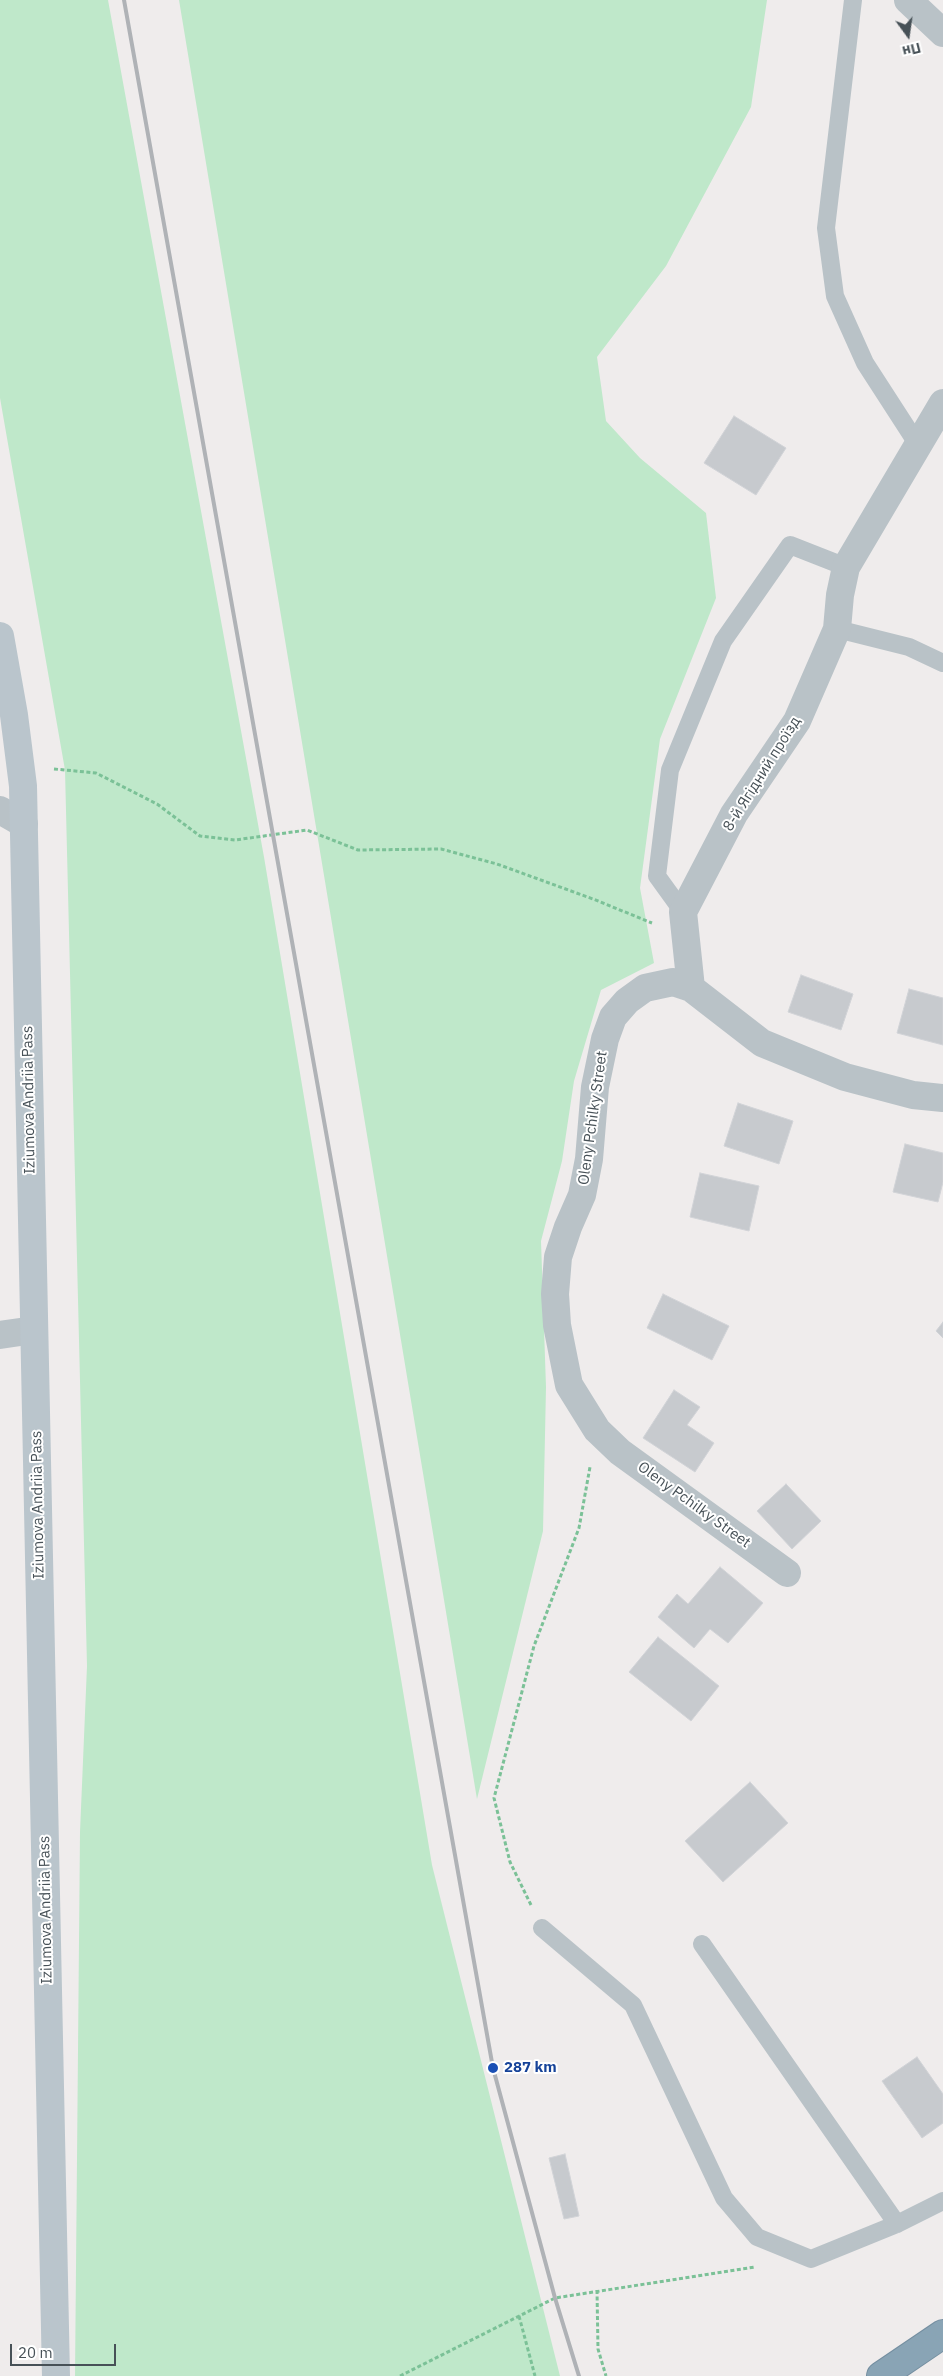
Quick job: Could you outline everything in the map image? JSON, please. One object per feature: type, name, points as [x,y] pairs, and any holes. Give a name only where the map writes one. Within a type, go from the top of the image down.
[{"type":"highway","points":[[880,2376],[943,2334]]},
{"type":"street","points":[[908,0],[943,33]]},
{"type":"street","name":"8-й Ягідний проїзд","points":[[684,925],[734,814],[797,721],[837,629],[840,594],[846,568],[943,404]]},
{"type":"street","name":"Iziumova Andriia Pass","points":[[0,636],[16,724],[23,786],[12,823],[34,1330],[56,2376]]},
{"type":"street","points":[[0,810],[12,823]]},
{"type":"street","points":[[684,925],[691,988]]},
{"type":"street","name":"Oleny Pchilky Street","points":[[787,1573],[620,1452],[597,1430],[569,1385],[562,1360],[556,1302],[558,1257],[568,1227],[582,1195],[589,1159],[595,1087],[605,1039],[613,1017],[627,1001],[645,988],[673,982],[691,988],[762,1043],[845,1077],[913,1095],[943,1098]]},
{"type":"street","points":[[0,1335],[34,1330]]},
{"type":"lane","points":[[853,0],[826,228],[835,296],[865,364],[918,445]]},
{"type":"lane","points":[[684,925],[658,876],[670,770],[723,641],[790,545],[846,568]]},
{"type":"lane","points":[[837,629],[909,647],[943,663]]},
{"type":"lane","points":[[542,1928],[633,2005],[724,2198],[757,2237],[810,2259],[897,2224],[943,2201]]},
{"type":"lane","points":[[702,1944],[897,2224]]},
{"type":"path","points":[[57,769],[96,773],[156,804],[200,836],[235,840],[307,830],[358,850],[441,850],[496,864],[593,899],[684,925]]},
{"type":"path","points":[[542,1928],[510,1862],[494,1798],[534,1646],[579,1528],[597,1430]]},
{"type":"path","points":[[400,2376],[554,2298],[596,2290],[762,2266]]},
{"type":"path","points":[[596,2290],[598,2349],[606,2376]]},
{"type":"path","points":[[519,2316],[535,2376]]},
{"type":"green space","points":[[0,0],[108,0],[264,857],[432,1865],[560,2376],[75,2376],[80,1832],[87,1666],[65,770],[0,398]]},
{"type":"green space","points":[[179,0],[767,0],[751,107],[666,266],[597,357],[606,421],[640,458],[706,513],[716,598],[660,739],[640,888],[654,963],[601,990],[574,1081],[562,1161],[541,1241],[546,1387],[543,1531],[477,1799]]},
{"type":"building","points":[[734,416],[786,448],[756,495],[704,463]]},
{"type":"building","points":[[801,975],[853,994],[841,1030],[788,1012]]},
{"type":"building","points":[[909,989],[943,998],[943,1045],[897,1033]]},
{"type":"building","points":[[738,1103],[793,1121],[779,1164],[724,1146]]},
{"type":"building","points":[[905,1144],[943,1153],[943,1182],[938,1202],[893,1192]]},
{"type":"building","points":[[700,1173],[759,1186],[749,1231],[690,1217]]},
{"type":"building","points":[[663,1294],[729,1326],[712,1360],[647,1328]]},
{"type":"building","points":[[943,1322],[943,1338],[936,1331]]},
{"type":"building","points":[[674,1390],[700,1407],[687,1425],[714,1443],[695,1472],[643,1438]]},
{"type":"building","points":[[786,1484],[821,1521],[792,1549],[757,1511]]},
{"type":"building","points":[[720,1567],[763,1603],[728,1643],[710,1629],[694,1648],[658,1617],[677,1594],[688,1604]]},
{"type":"building","points":[[658,1637],[719,1686],[691,1721],[629,1672]]},
{"type":"building","points":[[750,1782],[788,1823],[723,1882],[685,1841]]},
{"type":"building","points":[[917,2057],[943,2094],[943,2123],[922,2138],[882,2081]]},
{"type":"building","points":[[565,2154],[579,2216],[564,2219],[549,2158]]},
{"type":"railway","points":[[124,0],[493,2068],[555,2298],[579,2376]]},
{"type":"place","name":"287 km","points":[[493,2068]]}]
